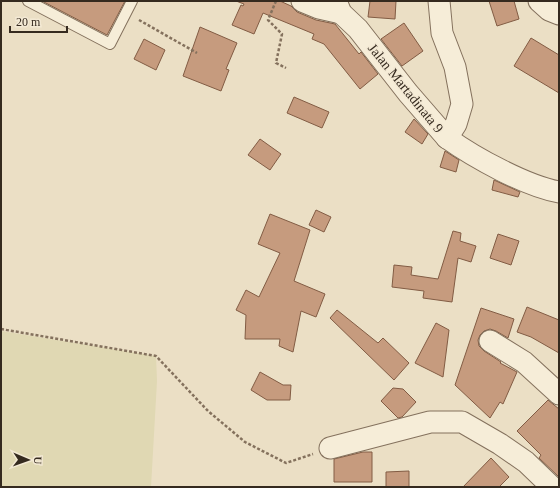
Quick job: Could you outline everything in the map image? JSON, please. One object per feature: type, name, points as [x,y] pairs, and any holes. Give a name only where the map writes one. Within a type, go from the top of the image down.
[{"type":"street","points":[[302,1],[319,8],[338,7]]},
{"type":"street","name":"Jalan Martadinata 9","points":[[338,7],[358,29],[408,93],[447,138],[456,124],[462,104],[454,67],[442,33],[439,1]]},
{"type":"street","points":[[539,1],[549,10],[559,14]]},
{"type":"street","points":[[447,138],[518,178],[559,192]]},
{"type":"street","points":[[490,341],[524,362],[559,394]]},
{"type":"street","points":[[330,448],[430,422],[462,422],[500,444],[526,462],[552,487]]},
{"type":"lane","points":[[28,1],[110,44],[132,1]]},
{"type":"path","points":[[276,1],[268,20],[282,34],[276,63],[286,68]]},
{"type":"path","points":[[126,13],[197,53]]},
{"type":"path","points":[[1,330],[156,356],[208,412],[245,442],[286,463],[330,448]]},
{"type":"shaded area","points":[[1,331],[156,356],[157,381],[151,487],[1,487]]},
{"type":"building","points":[[42,1],[125,1],[107,35]]},
{"type":"building","points":[[236,1],[280,1],[291,6],[297,12],[316,20],[335,24],[359,54],[361,52],[378,74],[360,89],[324,44],[312,39],[314,34],[263,13],[254,34],[232,25],[241,5],[243,6],[244,4]]},
{"type":"building","points":[[370,1],[396,1],[395,19],[368,17]]},
{"type":"building","points":[[489,1],[514,1],[519,19],[497,26]]},
{"type":"building","points":[[404,23],[423,51],[402,66],[381,39]]},
{"type":"building","points":[[200,27],[237,43],[226,69],[229,70],[221,91],[183,76]]},
{"type":"building","points":[[531,38],[559,55],[559,93],[514,66]]},
{"type":"building","points":[[144,39],[165,50],[156,70],[134,59]]},
{"type":"building","points":[[294,97],[329,112],[322,128],[287,113]]},
{"type":"building","points":[[414,119],[428,134],[422,144],[405,132]]},
{"type":"building","points":[[260,139],[281,154],[270,170],[248,155]]},
{"type":"building","points":[[445,151],[459,160],[456,172],[440,167]]},
{"type":"building","points":[[494,180],[520,192],[518,197],[492,190]]},
{"type":"building","points":[[316,210],[331,217],[324,232],[309,225]]},
{"type":"building","points":[[270,214],[310,230],[294,281],[325,294],[316,317],[301,311],[293,352],[279,346],[280,339],[245,339],[246,315],[236,310],[246,290],[259,297],[280,253],[258,244]]},
{"type":"building","points":[[453,231],[461,233],[460,241],[476,246],[471,262],[458,258],[452,302],[423,298],[424,291],[392,287],[394,265],[412,267],[411,275],[438,279]]},
{"type":"building","points":[[498,234],[519,241],[511,265],[490,258]]},
{"type":"building","points":[[527,307],[559,320],[559,353],[531,337],[517,332]]},
{"type":"building","points":[[481,308],[514,319],[508,338],[490,329],[484,331],[478,340],[479,346],[484,351],[501,362],[500,363],[517,372],[503,404],[500,402],[490,418],[455,385]]},
{"type":"building","points":[[337,310],[378,343],[383,338],[409,363],[394,380],[330,318]]},
{"type":"building","points":[[436,323],[449,330],[443,377],[415,363]]},
{"type":"building","points":[[260,372],[283,385],[291,385],[290,400],[267,400],[251,390]]},
{"type":"building","points":[[393,388],[403,389],[416,402],[402,417],[398,418],[381,401]]},
{"type":"building","points":[[548,400],[559,409],[559,477],[539,458],[541,455],[517,431]]},
{"type":"building","points":[[363,452],[372,452],[372,482],[334,482],[334,459]]},
{"type":"building","points":[[491,458],[509,477],[499,487],[463,487]]},
{"type":"building","points":[[409,471],[409,487],[386,487],[386,472]]}]
